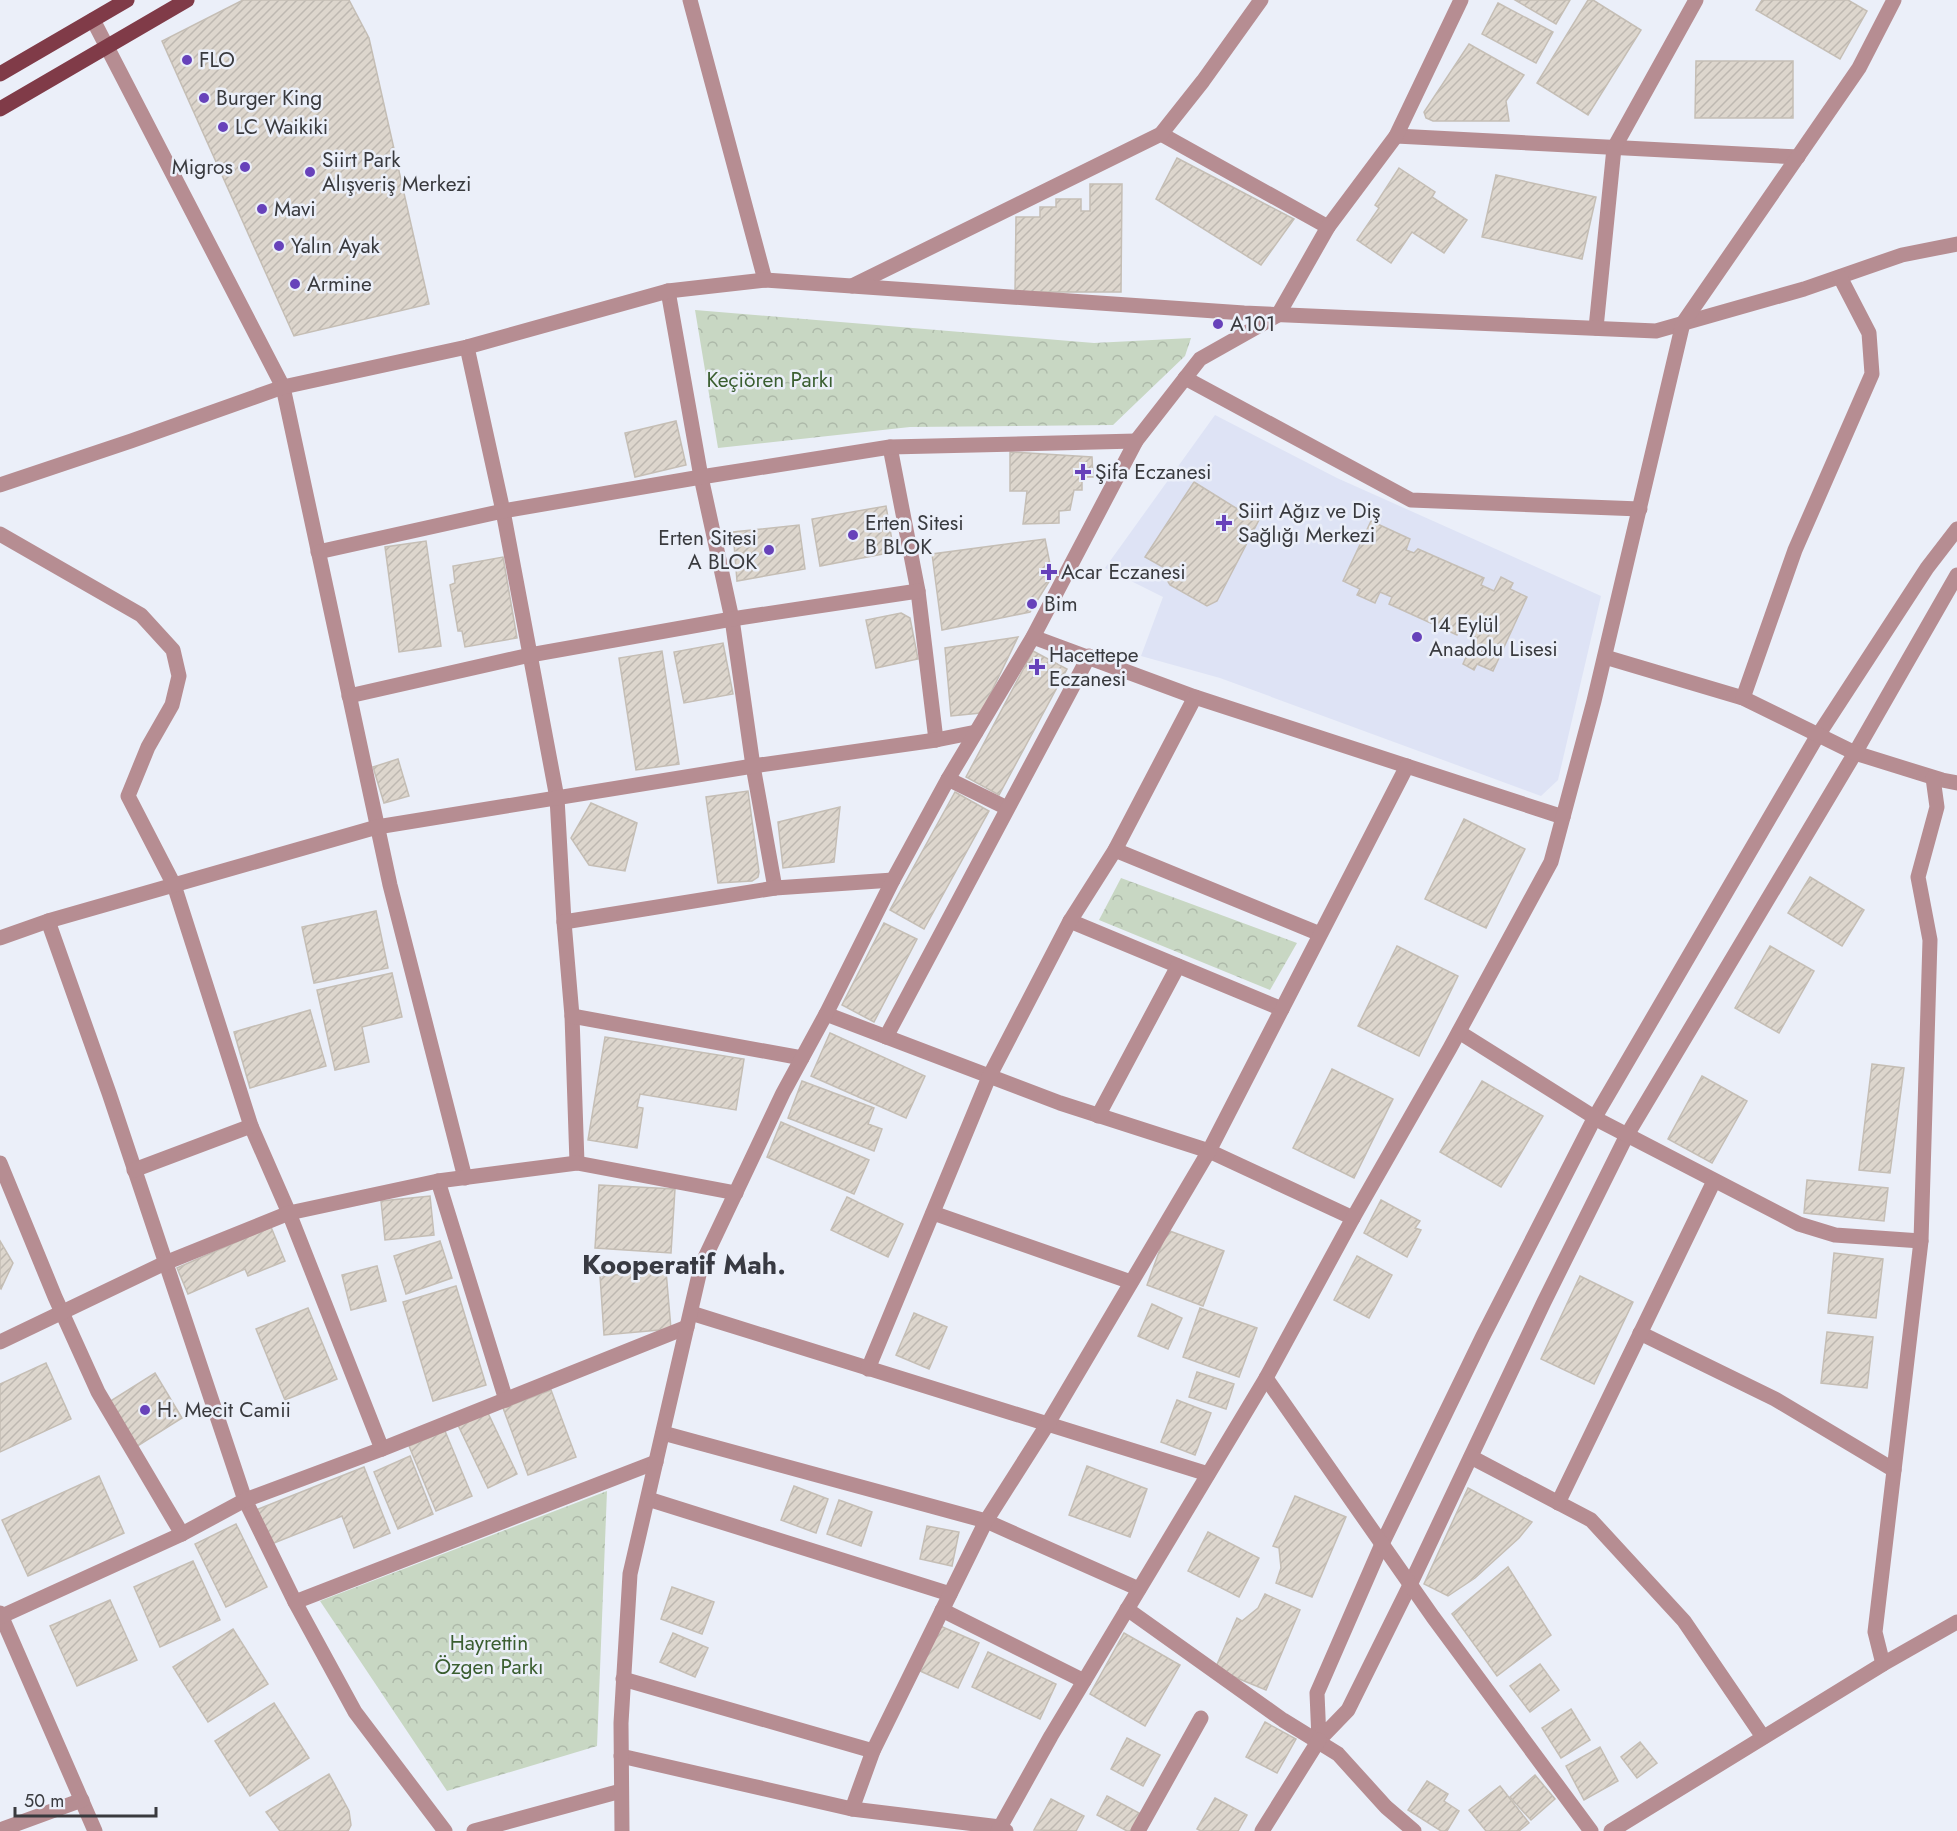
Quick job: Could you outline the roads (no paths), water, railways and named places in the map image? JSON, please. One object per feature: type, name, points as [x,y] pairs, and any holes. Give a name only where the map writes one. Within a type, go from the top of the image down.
[{"type":"main road","points":[[0,74],[128,0]]},
{"type":"main road","points":[[0,109],[187,0]]},
{"type":"street","points":[[690,0],[765,280]]},
{"type":"street","points":[[852,286],[1161,134],[1203,81],[1261,0]]},
{"type":"street","points":[[622,1831],[623,1679],[630,1574],[701,1266],[783,1093],[826,1014],[893,880],[948,779],[1032,637],[1136,441],[1200,359],[1278,315],[1328,227],[1396,136],[1461,0]]},
{"type":"street","points":[[1596,328],[1614,148],[1696,0]]},
{"type":"street","points":[[621,1756],[852,1809],[1002,1830],[1084,1680],[1266,1378],[1551,862],[1605,657],[1683,323],[1859,68],[1894,0]]},
{"type":"street","points":[[93,20],[283,387],[390,885],[465,1178]]},
{"type":"street","points":[[1161,134],[1328,227]]},
{"type":"street","points":[[1396,136],[1798,157]]},
{"type":"street","points":[[0,485],[283,387],[467,347],[668,291],[765,280],[1278,315],[1656,331],[1804,289],[1902,255],[1957,244]]},
{"type":"street","points":[[1743,699],[1796,550],[1872,374],[1869,333],[1840,277]]},
{"type":"street","points":[[668,291],[701,477],[732,619],[753,766],[775,888]]},
{"type":"street","points":[[467,347],[503,511],[557,798],[572,1016],[577,1163]]},
{"type":"street","points":[[1185,378],[1411,500],[1640,509]]},
{"type":"street","points":[[318,552],[503,511],[890,447],[1136,441]]},
{"type":"street","points":[[890,447],[918,591],[936,740]]},
{"type":"street","points":[[1319,1740],[1317,1693],[1382,1544],[1483,1336],[1595,1117],[1818,735],[1928,568],[1957,529]]},
{"type":"street","points":[[0,534],[141,615],[173,650],[179,676],[172,705],[148,747],[128,796],[174,885],[251,1126],[289,1213],[382,1449]]},
{"type":"street","points":[[1262,1831],[1319,1740],[1348,1710],[1627,1135],[1856,753],[1957,576]]},
{"type":"street","points":[[349,696],[530,655],[732,619],[918,591]]},
{"type":"street","points":[[1032,637],[1089,656],[1195,697],[1563,817]]},
{"type":"street","points":[[885,1037],[1089,656]]},
{"type":"street","points":[[1605,657],[1743,699],[1856,753],[1957,783]]},
{"type":"street","points":[[867,1369],[989,1077],[1070,921],[1115,850],[1195,697]]},
{"type":"street","points":[[0,938],[48,921],[377,827],[976,732]]},
{"type":"street","points":[[852,1809],[873,1751],[986,1521],[1047,1425],[1209,1151],[1407,766]]},
{"type":"street","points":[[1883,1664],[1875,1632],[1921,1241],[1930,940],[1918,877],[1937,807],[1934,778]]},
{"type":"street","points":[[948,779],[1007,808]]},
{"type":"street","points":[[1115,850],[1320,934]]},
{"type":"street","points":[[564,922],[775,888],[893,880]]},
{"type":"street","points":[[48,921],[245,1500],[295,1602],[355,1712],[445,1831]]},
{"type":"street","points":[[1070,921],[1282,1009]]},
{"type":"street","points":[[1098,1116],[1178,966]]},
{"type":"street","points":[[826,1014],[1098,1116],[1209,1151],[1353,1218]]},
{"type":"street","points":[[572,1016],[802,1058]]},
{"type":"street","points":[[1459,1032],[1595,1117],[1799,1224],[1835,1235],[1921,1241]]},
{"type":"street","points":[[134,1170],[251,1126]]},
{"type":"street","points":[[0,1163],[62,1313],[98,1392],[182,1534]]},
{"type":"street","points":[[0,1342],[165,1263],[289,1213],[438,1181],[577,1163],[736,1193]]},
{"type":"street","points":[[438,1181],[506,1400]]},
{"type":"street","points":[[1558,1503],[1714,1181]]},
{"type":"street","points":[[933,1213],[1131,1282]]},
{"type":"street","points":[[95,1831],[0,1616],[182,1534],[245,1500],[506,1400],[689,1320],[867,1369],[1208,1474]]},
{"type":"street","points":[[1640,1333],[1775,1399],[1894,1470]]},
{"type":"street","points":[[1266,1378],[1410,1585],[1591,1831]]},
{"type":"street","points":[[663,1433],[986,1521],[1139,1589]]},
{"type":"street","points":[[1471,1457],[1591,1520],[1684,1621],[1763,1737]]},
{"type":"street","points":[[295,1602],[656,1462]]},
{"type":"street","points":[[648,1499],[950,1594]]},
{"type":"street","points":[[1127,1609],[1282,1720],[1319,1740],[1338,1754],[1386,1807],[1414,1831]]},
{"type":"street","points":[[942,1610],[1084,1680]]},
{"type":"street","points":[[1611,1831],[1883,1664],[1957,1622]]},
{"type":"street","points":[[623,1679],[873,1751]]},
{"type":"street","points":[[1138,1831],[1201,1718]]},
{"type":"street","points":[[474,1831],[621,1791]]},
{"type":"street","points":[[0,1830],[82,1800]]},
{"type":"place","name":"FLO","points":[[187,60]]},
{"type":"place","name":"Burger King","points":[[204,98]]},
{"type":"place","name":"LC Waikiki","points":[[223,127]]},
{"type":"place","name":"Migros","points":[[245,167]]},
{"type":"place","name":"Siirt Park Alışveriş Merkezi","points":[[310,172]]},
{"type":"place","name":"Mavi","points":[[262,209]]},
{"type":"place","name":"Yalın Ayak","points":[[279,246]]},
{"type":"place","name":"Armine","points":[[295,284]]},
{"type":"place","name":"A101","points":[[1218,324]]},
{"type":"place","name":"Şifa Eczanesi","points":[[1083,472]]},
{"type":"place","name":"Siirt Ağız ve Diş Sağlığı Merkezi","points":[[1224,523]]},
{"type":"place","name":"Erten Sitesi B BLOK","points":[[853,535]]},
{"type":"place","name":"Erten Sitesi A BLOK","points":[[769,550]]},
{"type":"place","name":"Acar Eczanesi","points":[[1049,572]]},
{"type":"place","name":"Bim","points":[[1032,604]]},
{"type":"place","name":"14 Eylül Anadolu Lisesi","points":[[1417,637]]},
{"type":"place","name":"Hacettepe Eczanesi","points":[[1037,667]]},
{"type":"place","name":"H. Mecit Camii","points":[[145,1410]]},
{"type":"district","name":"Kooperatif Mah.","points":[[684,1265]]},
{"type":"park label","name":"Keçiören Parkı","points":[[770,380]]},
{"type":"park label","name":"Hayrettin Özgen Parkı","points":[[489,1655]]}]
